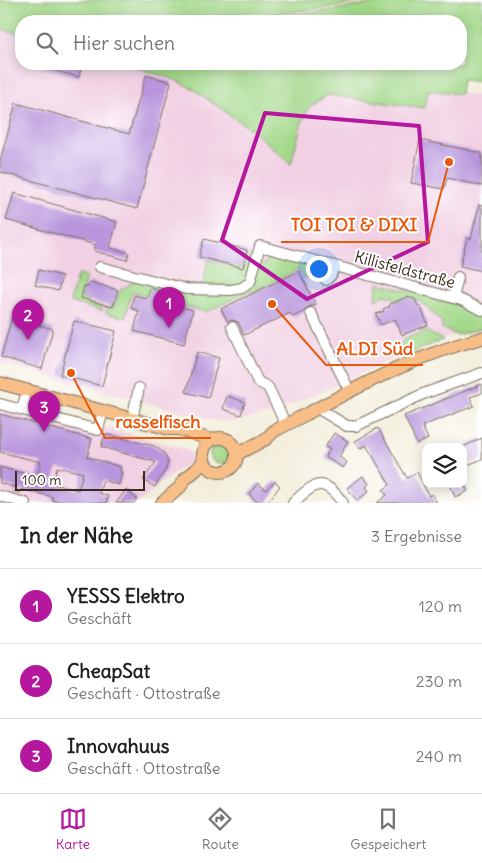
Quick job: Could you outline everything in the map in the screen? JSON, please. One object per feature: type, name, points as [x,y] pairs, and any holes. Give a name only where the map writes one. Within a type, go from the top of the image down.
[{"type":"main road","points":[[234,448],[266,439],[274,431],[317,408],[416,360],[482,338]]},
{"type":"main road","points":[[0,383],[169,429],[195,444],[204,456],[208,466],[214,470]]},
{"type":"main road","points":[[169,429],[179,429],[211,440],[221,438],[234,448],[235,461],[231,467],[225,470],[214,470],[188,485],[180,487]]},
{"type":"main road","points":[[162,503],[197,469],[211,440]]},
{"type":"street","name":"Killisfeldstraße","points":[[100,267],[186,289],[231,290],[242,288],[250,282],[260,246],[453,298],[482,310]]},
{"type":"street","points":[[326,280],[332,275],[334,266]]},
{"type":"street","points":[[453,298],[458,278]]},
{"type":"street","points":[[311,314],[350,392]]},
{"type":"street","points":[[232,327],[258,382],[268,387],[286,425]]},
{"type":"street","points":[[317,408],[347,426],[356,426],[423,394],[482,373]]},
{"type":"street","points":[[132,419],[139,388]]},
{"type":"street","points":[[22,410],[28,390]]},
{"type":"street","points":[[0,404],[98,430],[103,411]]},
{"type":"street","points":[[293,503],[316,485],[323,485],[333,489],[343,503]]},
{"type":"street","points":[[0,496],[25,503]]},
{"type":"highlighted area","points":[[265,113],[419,126],[428,242],[307,299],[222,240]]},
{"type":"shaded area","points":[[0,29],[15,33],[15,70],[144,70],[175,80],[190,87],[256,133],[291,164],[301,125],[319,82],[425,108],[427,90],[482,96],[482,326],[418,348],[271,414],[232,422],[208,419],[0,363]]},
{"type":"shaded area","points":[[0,399],[185,449],[191,453],[192,460],[162,482],[139,503],[0,503]]},
{"type":"green space","points":[[0,0],[374,0],[268,15],[15,15],[15,33],[0,29]]},
{"type":"green space","points":[[396,0],[482,0],[482,82],[462,80],[460,94],[428,90],[425,108],[327,95],[308,108],[301,125],[291,164],[256,133],[190,87],[144,70],[467,70],[467,15],[291,15]]},
{"type":"green space","points":[[246,255],[252,256],[249,266],[252,272],[241,286],[190,286],[203,284],[208,260],[243,268]]},
{"type":"green space","points":[[268,255],[328,271],[324,276],[322,272],[305,279],[299,269],[251,293],[251,291],[206,312],[132,292],[125,318],[106,313],[107,309],[114,306],[121,289],[137,280],[243,289],[258,263],[265,265]]},
{"type":"green space","points":[[77,275],[87,277],[81,298],[88,300],[87,303],[103,307],[102,311],[70,302]]},
{"type":"green space","points":[[378,283],[465,306],[478,314],[482,328],[457,335],[442,328],[442,322],[420,301],[407,297],[396,301],[394,297],[385,295],[375,300]]},
{"type":"green space","points":[[426,331],[443,340],[395,359],[399,346],[404,339]]},
{"type":"green space","points":[[220,444],[227,447],[230,454],[227,461],[220,464],[213,461],[210,454],[213,447]]},
{"type":"building","points":[[52,70],[81,70],[79,77]]},
{"type":"building","points":[[146,75],[171,82],[137,209],[0,172],[0,161],[16,103],[129,134]]},
{"type":"building","points":[[420,140],[482,153],[482,186],[447,178],[444,189],[411,183]]},
{"type":"building","points":[[14,193],[117,222],[110,248],[129,253],[127,260],[94,251],[96,245],[6,220]]},
{"type":"building","points":[[479,205],[482,206],[482,271],[460,266],[467,238],[471,239]]},
{"type":"building","points":[[204,239],[247,250],[243,268],[199,257]]},
{"type":"building","points":[[39,270],[62,276],[58,291],[35,285]]},
{"type":"building","points":[[299,271],[316,305],[308,307],[305,311],[292,317],[290,313],[244,335],[238,322],[232,320],[228,322],[221,309]]},
{"type":"building","points":[[90,282],[118,290],[113,307],[81,298],[84,286],[88,287]]},
{"type":"building","points":[[150,288],[161,291],[159,301],[193,310],[184,344],[134,331],[139,311],[131,308],[134,295],[147,298]]},
{"type":"building","points":[[407,297],[415,299],[418,306],[420,305],[428,325],[402,335],[395,319],[381,325],[376,314],[384,311],[383,309],[390,306],[390,304]]},
{"type":"building","points":[[12,317],[53,329],[42,369],[1,357]]},
{"type":"building","points":[[74,321],[116,331],[102,386],[60,375]]},
{"type":"building","points":[[197,352],[219,358],[208,398],[186,392]]},
{"type":"building","points":[[482,384],[482,393],[470,397],[474,406],[422,426],[428,439],[417,444],[404,416]]},
{"type":"building","points":[[227,396],[245,402],[241,415],[223,409]]},
{"type":"building","points":[[0,414],[92,439],[87,457],[121,467],[120,472],[122,473],[119,485],[103,480],[99,493],[108,496],[106,503],[63,503],[52,500],[53,497],[21,489],[20,493],[13,491],[14,487],[0,483],[0,467],[37,477],[41,462],[0,452]],"holes":[[[57,467],[83,473],[78,490],[53,484]]]},
{"type":"building","points":[[378,428],[407,478],[417,472],[422,482],[422,488],[425,488],[429,496],[432,494],[437,503],[377,503],[387,495],[383,490],[390,485],[366,445],[360,449],[355,441]]},
{"type":"building","points":[[334,433],[348,441],[339,457],[347,462],[343,468],[325,457],[330,449],[325,447]]},
{"type":"building","points":[[105,434],[154,446],[164,453],[168,461],[166,469],[155,487],[143,480],[156,462],[101,447]]},
{"type":"building","points":[[482,438],[482,459],[467,465],[467,445]]},
{"type":"building","points":[[363,476],[369,484],[366,487],[369,491],[357,501],[347,488]]},
{"type":"building","points":[[275,481],[280,486],[267,503],[259,503],[249,494],[258,483],[266,490]]},
{"type":"building","points":[[452,488],[466,488],[468,491],[455,497]]},
{"type":"building","points":[[126,490],[137,499],[134,503],[116,503]]},
{"type":"place","name":"TOI TOI & DIXI","points":[[449,162]]},
{"type":"place","name":"ALDI Süd","points":[[272,304]]},
{"type":"place","name":"YESSS Elektro","points":[[169,328]]},
{"type":"place","name":"CheapSat","points":[[28,340]]},
{"type":"place","name":"rasselfisch","points":[[71,373]]},
{"type":"place","name":"Innovahuus","points":[[44,432]]}]
